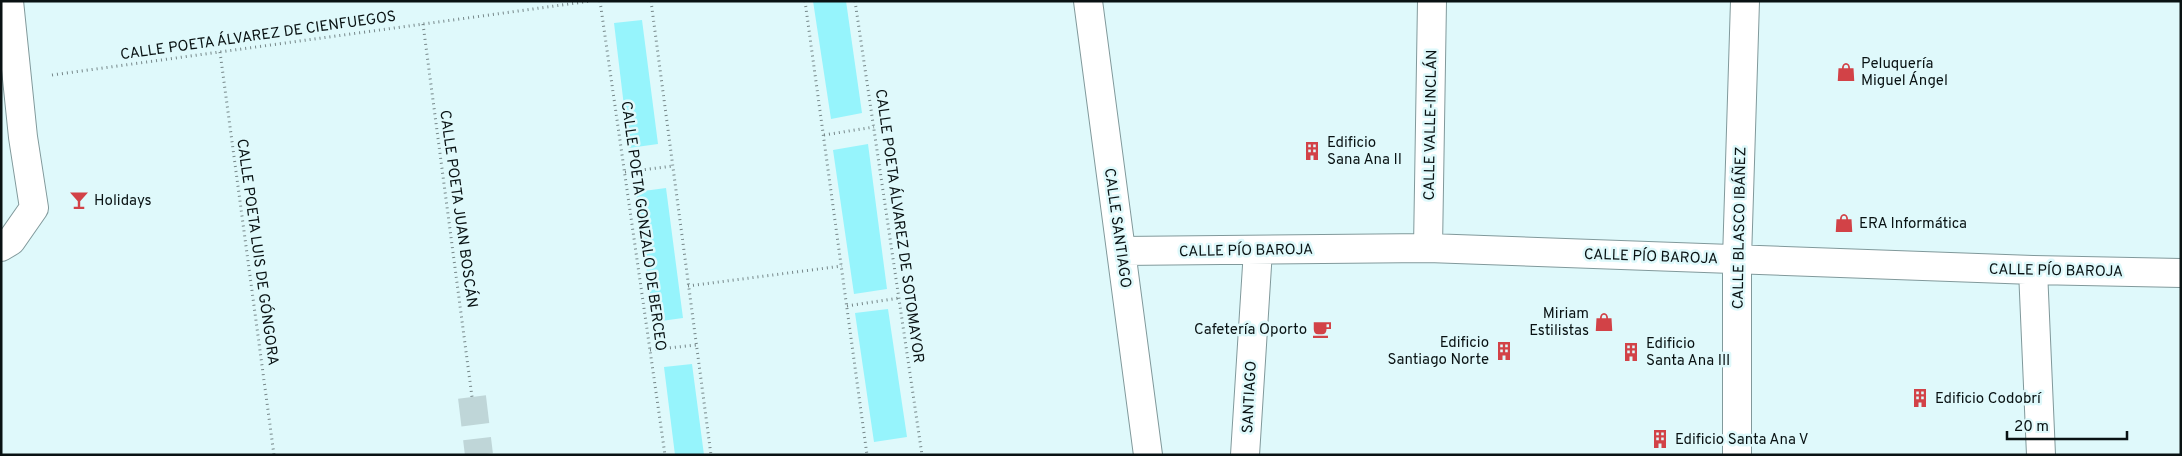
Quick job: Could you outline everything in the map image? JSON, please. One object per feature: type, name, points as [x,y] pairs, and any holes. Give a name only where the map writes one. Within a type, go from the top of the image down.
[{"type":"street","points":[[1,247],[12,241],[34,208],[17,80],[9,1]]},
{"type":"street","name":"CALLE SANTIAGO","points":[[1088,1],[1148,455]]},
{"type":"street","name":"CALLE VALLE-INCLÁN","points":[[1428,248],[1432,1]]},
{"type":"street","name":"CALLE BLASCO IBÁÑEZ","points":[[1737,455],[1737,258],[1745,1]]},
{"type":"street","name":"CALLE PÍO BAROJA","points":[[1121,251],[1428,248],[2033,270],[2181,273]]},
{"type":"street","name":"SANTIAGO","points":[[1245,455],[1258,250]]},
{"type":"street","points":[[2033,270],[2041,455]]},
{"type":"path","name":"CALLE POETA ÁLVAREZ DE CIENFUEGOS","points":[[17,80],[591,1]]},
{"type":"path","name":"CALLE POETA GONZALO DE BERCEO","points":[[600,1],[665,455]]},
{"type":"path","points":[[651,1],[711,455]]},
{"type":"path","points":[[805,1],[867,455]]},
{"type":"path","name":"CALLE POETA ÁLVAREZ DE SOTOMAYOR","points":[[855,1],[922,455]]},
{"type":"path","name":"CALLE POETA JUAN BOSCÁN","points":[[423,24],[472,397]]},
{"type":"path","name":"CALLE POETA LUIS DE GÓNGORA","points":[[220,52],[274,455]]},
{"type":"path","points":[[824,135],[874,127]]},
{"type":"path","points":[[625,172],[673,166]]},
{"type":"path","points":[[688,286],[842,266]]},
{"type":"path","points":[[848,306],[899,298]]},
{"type":"path","points":[[650,350],[697,345]]},
{"type":"shaded area","points":[[813,1],[846,1],[862,113],[831,119]]},
{"type":"shaded area","points":[[642,20],[658,144],[629,148],[614,23]]},
{"type":"shaded area","points":[[868,144],[887,289],[854,294],[833,150]]},
{"type":"shaded area","points":[[666,188],[683,318],[654,322],[636,192]]},
{"type":"shaded area","points":[[888,309],[907,437],[874,442],[855,313]]},
{"type":"shaded area","points":[[692,364],[704,455],[675,455],[664,367]]},
{"type":"tunnel","points":[[472,397],[479,455]]},
{"type":"place","name":"Peluquería Miguel Ángel","points":[[1846,72]]},
{"type":"place","name":"Edificio Sana Ana II","points":[[1312,151]]},
{"type":"place","name":"Holidays","points":[[79,200]]},
{"type":"place","name":"ERA Informática","points":[[1844,223]]},
{"type":"place","name":"Miriam Estilistas","points":[[1604,322]]},
{"type":"place","name":"Cafetería Oporto","points":[[1322,329]]},
{"type":"place","name":"Edificio Santiago Norte","points":[[1504,351]]},
{"type":"place","name":"Edificio Santa Ana III","points":[[1631,352]]},
{"type":"place","name":"Edificio Codobrí","points":[[1920,398]]},
{"type":"place","name":"Edificio Santa Ana V","points":[[1660,439]]}]
